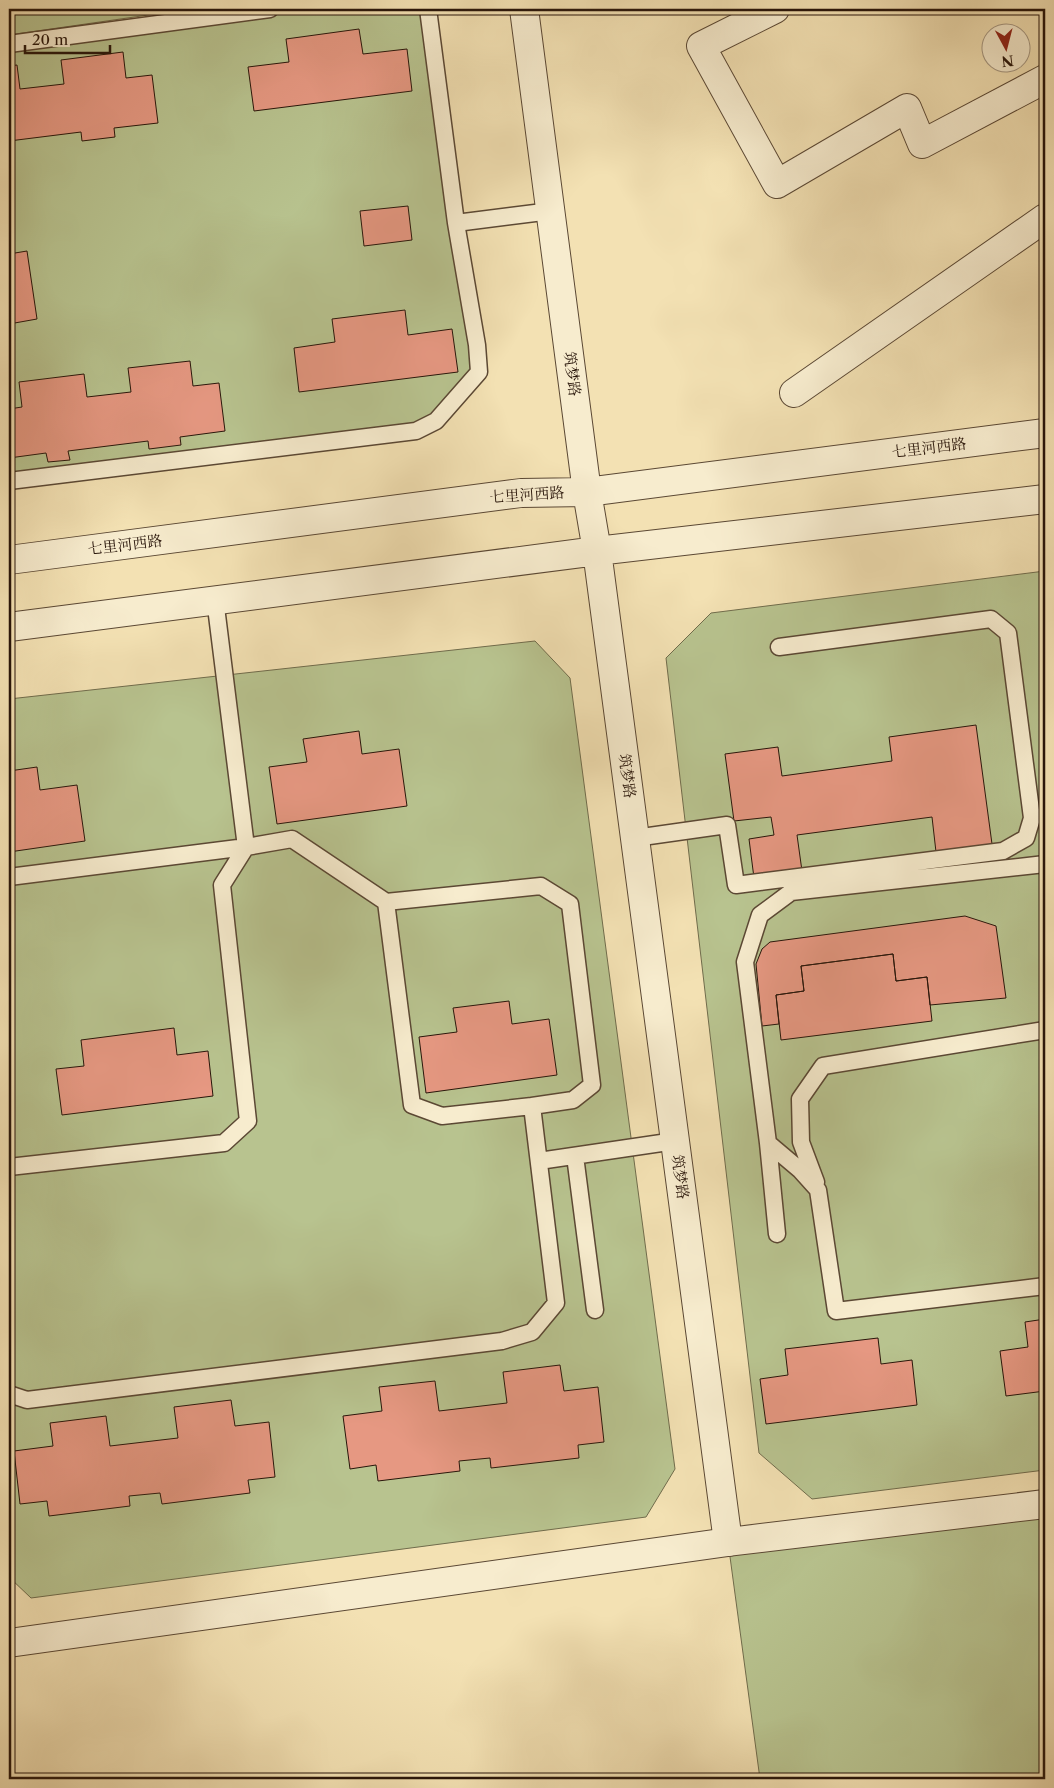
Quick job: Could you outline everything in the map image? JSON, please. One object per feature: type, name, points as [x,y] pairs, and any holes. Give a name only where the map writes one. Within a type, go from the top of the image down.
[{"type":"street","name":"筑梦路","points":[[524,9],[728,1542]]},
{"type":"street","points":[[775,9],[701,46],[777,184],[907,108],[922,144],[1045,79]]},
{"type":"street","points":[[794,393],[1045,218]]},
{"type":"street","name":"七里河西路","points":[[9,560],[521,493],[587,492],[1045,432]]},
{"type":"street","points":[[9,627],[597,550],[1045,499]]},
{"type":"street","points":[[9,1643],[728,1542],[1045,1504]]},
{"type":"lane","points":[[9,44],[270,9]]},
{"type":"lane","points":[[9,481],[416,431],[436,421],[479,372],[477,345],[456,223],[428,9]]},
{"type":"lane","points":[[456,223],[551,211]]},
{"type":"lane","points":[[9,1167],[224,1143],[248,1120],[222,885],[246,847],[215,599]]},
{"type":"lane","points":[[635,838],[727,825],[736,885],[1003,851],[1026,838],[1032,818],[1008,633],[991,619],[779,646]]},
{"type":"lane","points":[[9,877],[246,847],[292,839],[386,902],[542,886],[570,904],[592,1085],[573,1100],[532,1106],[442,1116],[412,1105],[386,902]]},
{"type":"lane","points":[[777,1234],[768,1143],[745,962],[760,915],[791,892],[1045,864]]},
{"type":"lane","points":[[1045,1030],[824,1066],[800,1099],[801,1142],[818,1190],[836,1312],[1045,1286]]},
{"type":"lane","points":[[9,1394],[28,1400],[502,1341],[532,1332],[556,1303],[532,1106]]},
{"type":"lane","points":[[539,1161],[675,1142]]},
{"type":"lane","points":[[768,1143],[800,1170],[818,1190]]},
{"type":"lane","points":[[575,1156],[595,1310]]},
{"type":"green space","points":[[9,9],[190,9],[9,35]]},
{"type":"green space","points":[[270,9],[428,9],[479,372],[436,421],[9,481],[9,44]]},
{"type":"green space","points":[[1045,571],[1045,1470],[812,1499],[759,1453],[666,658],[711,613]]},
{"type":"green space","points":[[535,641],[570,678],[675,1469],[646,1517],[31,1598],[9,1577],[9,699]]},
{"type":"green space","points":[[1045,1504],[1045,1779],[760,1779],[728,1542]]},
{"type":"building","points":[[359,29],[363,54],[407,49],[412,91],[254,111],[248,67],[289,62],[286,39]]},
{"type":"building","points":[[123,52],[126,78],[152,75],[158,123],[114,128],[115,137],[82,141],[81,132],[9,141],[9,66],[17,65],[20,89],[64,84],[61,60]]},
{"type":"building","points":[[408,206],[412,240],[364,246],[360,211]]},
{"type":"building","points":[[27,251],[37,319],[9,324],[9,254]]},
{"type":"building","points":[[405,310],[408,335],[452,329],[458,372],[299,392],[294,348],[335,342],[332,319]]},
{"type":"building","points":[[190,361],[193,386],[219,383],[225,431],[180,437],[181,445],[149,449],[148,441],[68,451],[70,460],[48,462],[46,453],[9,458],[9,409],[22,407],[19,382],[84,374],[87,397],[131,392],[128,368]]},
{"type":"building","points":[[976,725],[992,844],[936,852],[932,817],[797,835],[802,871],[754,878],[749,839],[774,835],[771,817],[734,821],[725,754],[778,747],[782,776],[892,761],[889,737]]},
{"type":"building","points":[[359,731],[362,754],[399,749],[407,806],[277,824],[269,767],[307,762],[303,739]]},
{"type":"building","points":[[37,767],[40,790],[77,785],[85,841],[9,852],[9,771]]},
{"type":"building","points":[[965,916],[996,926],[1006,998],[930,1005],[927,977],[896,981],[893,954],[801,966],[804,991],[776,995],[779,1024],[762,1026],[756,964],[762,949],[770,942]]},
{"type":"building","points":[[893,954],[896,981],[927,977],[932,1021],[781,1040],[776,995],[804,991],[801,966]]},
{"type":"building","points":[[509,1001],[512,1024],[549,1019],[557,1075],[426,1093],[419,1037],[457,1032],[453,1008]]},
{"type":"building","points":[[174,1028],[177,1055],[208,1051],[213,1096],[62,1115],[56,1069],[84,1066],[81,1040]]},
{"type":"building","points":[[1045,1319],[1045,1391],[1006,1396],[1000,1351],[1028,1347],[1025,1322]]},
{"type":"building","points":[[878,1338],[881,1364],[912,1360],[917,1405],[766,1424],[760,1379],[788,1375],[785,1349]]},
{"type":"building","points":[[560,1365],[564,1391],[598,1387],[604,1442],[578,1445],[579,1458],[491,1468],[490,1458],[459,1461],[460,1471],[378,1481],[376,1465],[350,1469],[343,1416],[382,1411],[379,1387],[435,1381],[439,1411],[507,1403],[503,1372]]},
{"type":"building","points":[[231,1400],[235,1426],[269,1422],[275,1477],[248,1480],[250,1493],[162,1504],[160,1493],[129,1496],[130,1506],[49,1516],[47,1501],[20,1504],[14,1451],[53,1446],[50,1423],[106,1416],[110,1446],[178,1438],[174,1407]]}]
